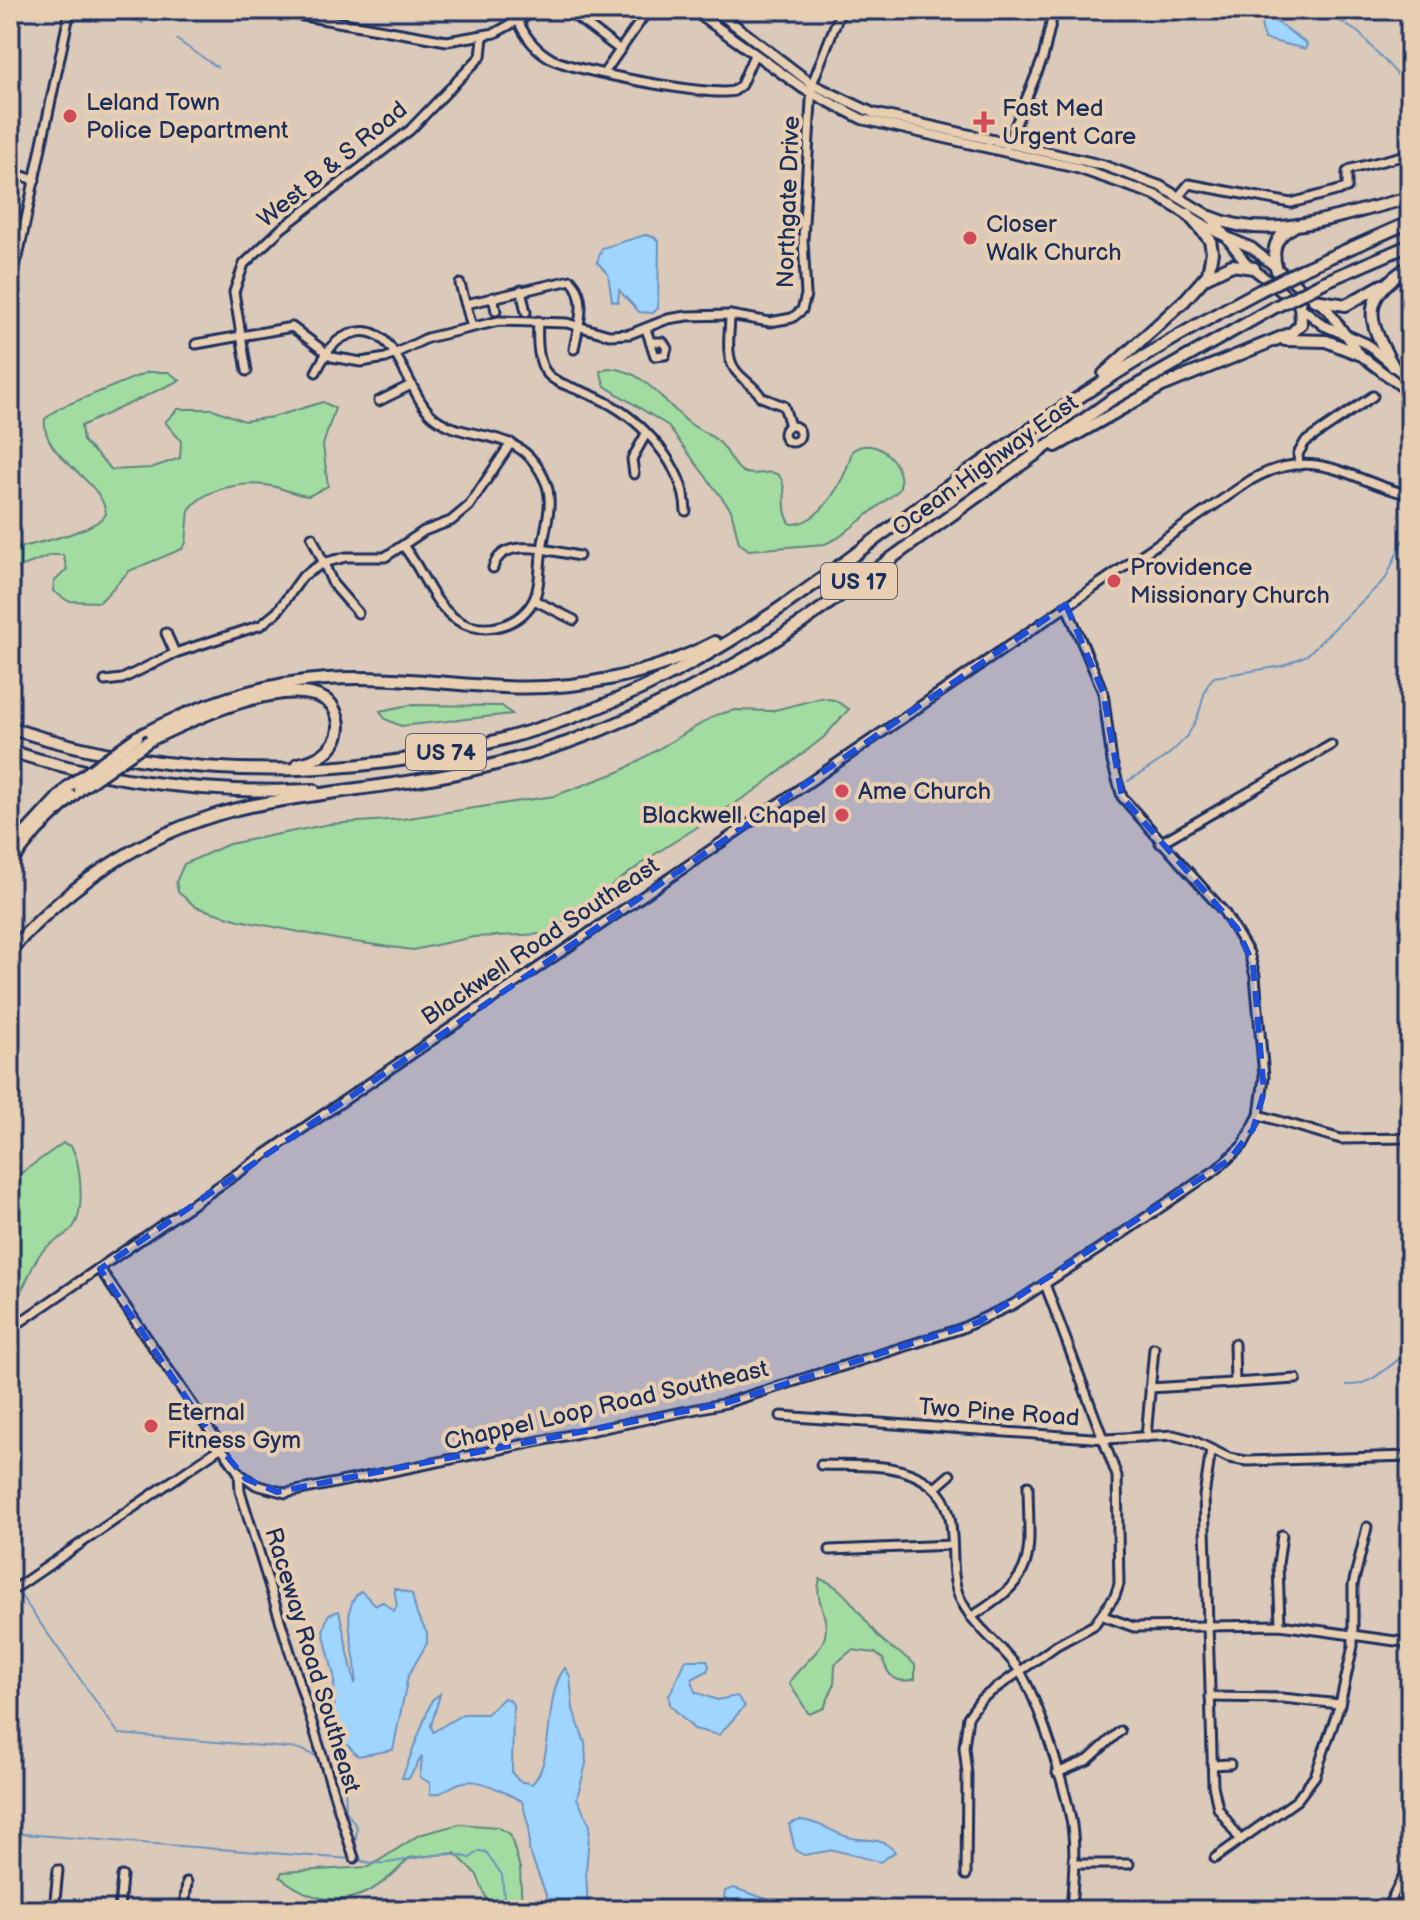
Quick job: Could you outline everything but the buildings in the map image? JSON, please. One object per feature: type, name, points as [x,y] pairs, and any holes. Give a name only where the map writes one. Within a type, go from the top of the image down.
[{"type":"highway","points":[[1211,217],[1256,229],[1310,221],[1410,198]]},
{"type":"highway","points":[[1188,214],[1210,240],[1212,259],[1203,280]]},
{"type":"highway","points":[[1277,271],[1274,253],[1277,239],[1288,229],[1310,221]]},
{"type":"highway","name":"Ocean Highway East","points":[[770,613],[1045,419],[1146,353],[1303,269],[1410,222]]},
{"type":"highway","name":"Ocean Highway East","points":[[408,783],[483,768],[591,736],[755,654],[1111,400],[1275,307],[1410,245]]},
{"type":"highway","points":[[1045,419],[1103,375],[1203,280],[1232,265],[1254,268]]},
{"type":"highway","points":[[1314,300],[1346,305],[1410,266]]},
{"type":"highway","points":[[1386,283],[1375,298],[1372,319],[1374,334],[1393,366]]},
{"type":"highway","points":[[1013,470],[1162,386],[1298,329],[1302,319],[1300,304]]},
{"type":"highway","points":[[1271,342],[1315,339],[1359,354]]},
{"type":"highway","points":[[10,850],[74,788],[137,737],[210,703],[313,680],[381,678],[516,687],[613,678],[688,655],[770,613]]},
{"type":"highway","name":"US 74","points":[[10,728],[93,751],[169,763],[246,769],[319,768],[402,760],[473,746],[544,727],[657,681],[770,613]]},
{"type":"highway","points":[[10,863],[74,788],[150,740],[206,715],[281,694],[313,694],[326,700],[335,710],[338,736],[320,758],[303,763],[246,769]]},
{"type":"highway","name":"US 74","points":[[10,751],[115,777],[197,787],[284,791],[408,783]]},
{"type":"highway","points":[[10,951],[39,920],[85,881],[164,834],[247,807],[408,783]]},
{"type":"main road","points":[[693,10],[754,55],[812,89],[887,118],[1006,148],[1141,189],[1252,248],[1334,316],[1359,354],[1410,393]]},
{"type":"main road","points":[[704,10],[711,14],[717,11],[812,89]]},
{"type":"main road","points":[[1006,148],[1116,169],[1179,196],[1211,217],[1241,258],[1323,325],[1372,347],[1410,379]]},
{"type":"main road","points":[[1093,173],[1125,178],[1172,197],[1179,196]]},
{"type":"street","points":[[14,256],[35,180],[70,10]]},
{"type":"street","points":[[269,10],[433,40],[483,37],[519,23],[537,10]]},
{"type":"street","points":[[567,10],[620,50]]},
{"type":"street","points":[[604,73],[648,10]]},
{"type":"street","points":[[812,89],[841,10]]},
{"type":"street","points":[[1006,148],[1043,58],[1054,10]]},
{"type":"street","points":[[519,23],[536,49],[553,60],[604,73],[730,92],[741,85],[754,55]]},
{"type":"street","name":"West B & S Road","points":[[247,371],[234,292],[244,264],[282,228],[410,130],[481,56],[483,37]]},
{"type":"street","name":"Northgate Drive","points":[[196,344],[292,327],[326,353],[361,362],[395,354],[421,340],[508,320],[580,325],[609,335],[646,329],[668,319],[730,315],[780,322],[798,315],[805,303],[803,240],[812,89]]},
{"type":"street","points":[[1179,196],[1189,184],[1291,203],[1347,188],[1347,172],[1351,169],[1410,154]]},
{"type":"street","points":[[10,172],[35,180]]},
{"type":"street","points":[[466,304],[571,280],[580,295],[580,325],[574,349]]},
{"type":"street","points":[[460,284],[472,327]]},
{"type":"street","points":[[521,290],[526,312]]},
{"type":"street","points":[[493,297],[496,311]]},
{"type":"street","points":[[730,315],[729,356],[734,370],[756,387],[761,397],[784,406],[790,426]]},
{"type":"street","points":[[538,321],[538,352],[553,379],[572,391],[613,407],[646,434],[671,461],[686,511]]},
{"type":"street","points":[[646,329],[650,342]]},
{"type":"street","points":[[316,372],[339,338],[364,332],[383,339],[395,354],[424,408],[441,422],[511,443],[539,470],[548,488],[549,508],[534,600],[521,615],[502,626],[479,628],[464,624],[441,605],[404,547]]},
{"type":"street","points":[[379,401],[411,385]]},
{"type":"street","points":[[1299,465],[1298,454],[1305,442],[1373,396]]},
{"type":"street","points":[[634,474],[632,459],[646,434]]},
{"type":"street","points":[[105,681],[122,679],[175,653],[261,625],[277,612],[303,576],[323,563],[346,557],[385,557],[404,547],[419,534],[463,512],[511,443]]},
{"type":"street","name":"Blackwell Road Southeast","points":[[10,1329],[347,1095],[1251,480],[1267,472],[1299,465],[1343,470],[1410,495]]},
{"type":"street","points":[[312,537],[337,590],[358,613]]},
{"type":"street","points":[[493,568],[498,558],[507,552],[541,549],[579,556]]},
{"type":"street","points":[[534,600],[574,620]]},
{"type":"street","name":"Chappel Loop Road Southeast","points":[[100,1269],[239,1473],[267,1490],[297,1492],[726,1403],[979,1322],[1045,1284],[1229,1160],[1243,1145],[1259,1115],[1264,1066],[1255,976],[1249,953],[1224,912],[1122,797],[1112,762],[1103,692],[1066,605]]},
{"type":"street","points":[[166,633],[175,653]]},
{"type":"street","points":[[1160,843],[1331,745]]},
{"type":"street","points":[[1259,1115],[1341,1139],[1410,1138]]},
{"type":"street","points":[[966,1875],[965,1726],[981,1699],[1057,1645],[1094,1625],[1115,1596],[1120,1572],[1117,1476],[1106,1439],[1045,1284]]},
{"type":"street","points":[[1234,1344],[1235,1383]]},
{"type":"street","points":[[1146,1437],[1154,1348]]},
{"type":"street","points":[[1150,1388],[1296,1379]]},
{"type":"street","name":"Two Pine Road","points":[[781,1416],[1106,1439],[1180,1436],[1247,1461],[1410,1456]]},
{"type":"street","points":[[10,1592],[220,1448]]},
{"type":"street","points":[[1211,1450],[1204,1486],[1212,1765],[1216,1801],[1240,1840]]},
{"type":"street","points":[[821,1465],[895,1469],[913,1473],[935,1488],[948,1516],[959,1595],[971,1617],[1020,1672],[1057,1773],[1072,1824],[1075,1864],[1071,1910]]},
{"type":"street","name":"Raceway Road Southeast","points":[[239,1473],[240,1491],[354,1858]]},
{"type":"street","points":[[935,1488],[950,1475]]},
{"type":"street","points":[[971,1617],[1003,1597],[1026,1566],[1028,1486]]},
{"type":"street","points":[[1215,1858],[1307,1789],[1315,1776],[1340,1704],[1355,1633],[1353,1585],[1367,1527]]},
{"type":"street","points":[[1280,1625],[1278,1564],[1282,1535]]},
{"type":"street","points":[[830,1550],[952,1545]]},
{"type":"street","points":[[1103,1616],[1134,1627],[1280,1625],[1410,1643]]},
{"type":"street","points":[[1210,1697],[1269,1697],[1340,1704]]},
{"type":"street","points":[[1057,1773],[1088,1760],[1120,1731]]},
{"type":"street","points":[[1212,1765],[1230,1764]]},
{"type":"street","points":[[1386,1910],[1410,1863]]},
{"type":"street","points":[[1075,1864],[1129,1864]]},
{"type":"street","points":[[54,1910],[58,1870]]},
{"type":"street","points":[[119,1910],[122,1876]]},
{"type":"street","points":[[184,1910],[187,1882]]},
{"type":"highlighted area","points":[[1066,605],[1103,692],[1122,797],[1237,928],[1253,964],[1264,1092],[1253,1129],[1229,1160],[979,1322],[726,1403],[277,1492],[246,1479],[220,1448],[100,1269]]},
{"type":"green space","points":[[608,368],[643,380],[689,423],[720,443],[743,472],[779,475],[784,487],[787,518],[791,524],[813,516],[831,498],[852,451],[861,446],[870,446],[888,454],[899,471],[899,490],[838,538],[825,544],[749,550],[739,543],[731,510],[667,425],[605,386],[600,371]]},
{"type":"green space","points":[[148,372],[168,372],[180,380],[81,426],[83,441],[112,470],[151,468],[180,458],[181,441],[165,422],[178,409],[213,409],[244,421],[273,417],[323,402],[335,408],[323,445],[328,486],[309,496],[261,485],[238,485],[215,491],[189,510],[186,543],[182,549],[129,571],[100,602],[68,601],[53,591],[54,582],[67,569],[63,555],[51,555],[10,571],[10,550],[77,532],[106,514],[94,489],[52,445],[46,433],[45,419],[59,408]]},
{"type":"green space","points":[[821,698],[834,700],[849,709],[824,737],[756,790],[658,852],[545,934],[473,937],[413,950],[340,940],[239,920],[196,907],[178,892],[176,882],[184,864],[229,844],[330,824],[402,819],[554,796],[621,771],[716,715],[735,710],[771,711]]},
{"type":"green space","points":[[409,705],[502,706],[512,714],[401,726],[385,719],[380,711]]},
{"type":"green space","points":[[63,1143],[71,1146],[77,1163],[81,1198],[77,1219],[71,1230],[40,1254],[21,1291],[10,1302],[10,1181]]},
{"type":"green space","points":[[820,1579],[838,1588],[883,1641],[915,1665],[915,1679],[898,1680],[875,1653],[852,1650],[835,1664],[834,1685],[824,1708],[809,1714],[789,1683],[819,1649],[825,1636],[818,1586]]},
{"type":"green space","points":[[460,1824],[497,1827],[510,1834],[520,1868],[522,1910],[491,1910],[477,1875],[455,1853],[409,1858],[380,1885],[349,1898],[316,1897],[280,1877],[282,1872],[369,1867],[419,1835]]},
{"type":"water","points":[[1264,13],[1307,44],[1306,49],[1264,39],[1260,18]]},
{"type":"water","points":[[645,235],[659,242],[658,308],[653,313],[639,312],[619,290],[618,302],[612,301],[608,274],[597,262],[602,248]]},
{"type":"water","points":[[394,1588],[412,1594],[417,1615],[427,1633],[427,1643],[408,1676],[393,1750],[358,1756],[335,1733],[334,1676],[323,1631],[328,1615],[339,1611],[355,1684],[349,1622],[354,1599],[361,1591],[376,1605],[383,1602],[394,1611],[397,1606]]},
{"type":"water","points":[[686,1660],[707,1660],[709,1666],[707,1671],[692,1679],[695,1692],[717,1700],[737,1696],[745,1706],[719,1735],[694,1729],[670,1705],[669,1696]]},
{"type":"water","points":[[565,1668],[570,1676],[573,1709],[585,1743],[586,1764],[577,1798],[590,1825],[586,1871],[588,1910],[552,1910],[529,1850],[529,1828],[522,1801],[492,1786],[468,1781],[438,1794],[430,1794],[430,1783],[420,1777],[422,1756],[409,1778],[402,1778],[432,1700],[440,1694],[431,1726],[433,1732],[463,1714],[487,1714],[504,1698],[510,1700],[513,1705],[512,1773],[519,1781],[532,1784],[544,1759],[554,1694]]},
{"type":"water","points":[[801,1820],[848,1837],[885,1844],[895,1852],[880,1862],[834,1850],[804,1855],[795,1850],[789,1824]]},
{"type":"water","points":[[734,1888],[798,1910],[741,1910],[724,1897],[725,1891]]},
{"type":"waterway","points":[[105,10],[143,23]]},
{"type":"waterway","points":[[1306,10],[1337,19],[1359,33],[1410,88]]},
{"type":"waterway","points":[[177,40],[217,67]]},
{"type":"waterway","points":[[1128,781],[1168,755],[1185,738],[1192,729],[1205,691],[1214,677],[1282,666],[1307,655],[1386,578],[1402,542],[1410,533]]},
{"type":"waterway","points":[[1347,1385],[1373,1379],[1410,1352]]},
{"type":"waterway","points":[[10,1577],[13,1582]]},
{"type":"waterway","points":[[21,1596],[119,1734],[300,1749],[319,1757]]},
{"type":"waterway","points":[[330,1770],[333,1774],[340,1772],[345,1782],[346,1811],[357,1827],[355,1847],[361,1859]]},
{"type":"waterway","points":[[10,1833],[351,1859]]},
{"type":"waterway","points":[[358,1860],[386,1863],[441,1855],[470,1858],[479,1851],[486,1852],[502,1875],[505,1910]]},
{"type":"place","name":"Leland Town Police Department","points":[[70,116]]},
{"type":"place","name":"Fast Med Urgent Care","points":[[984,122]]},
{"type":"place","name":"Closer Walk Church","points":[[970,238]]},
{"type":"place","name":"Providence Missionary Church","points":[[1114,581]]},
{"type":"place","name":"Ame Church","points":[[842,791]]},
{"type":"place","name":"Blackwell Chapel","points":[[842,815]]},
{"type":"place","name":"Eternal Fitness Gym","points":[[151,1426]]}]
